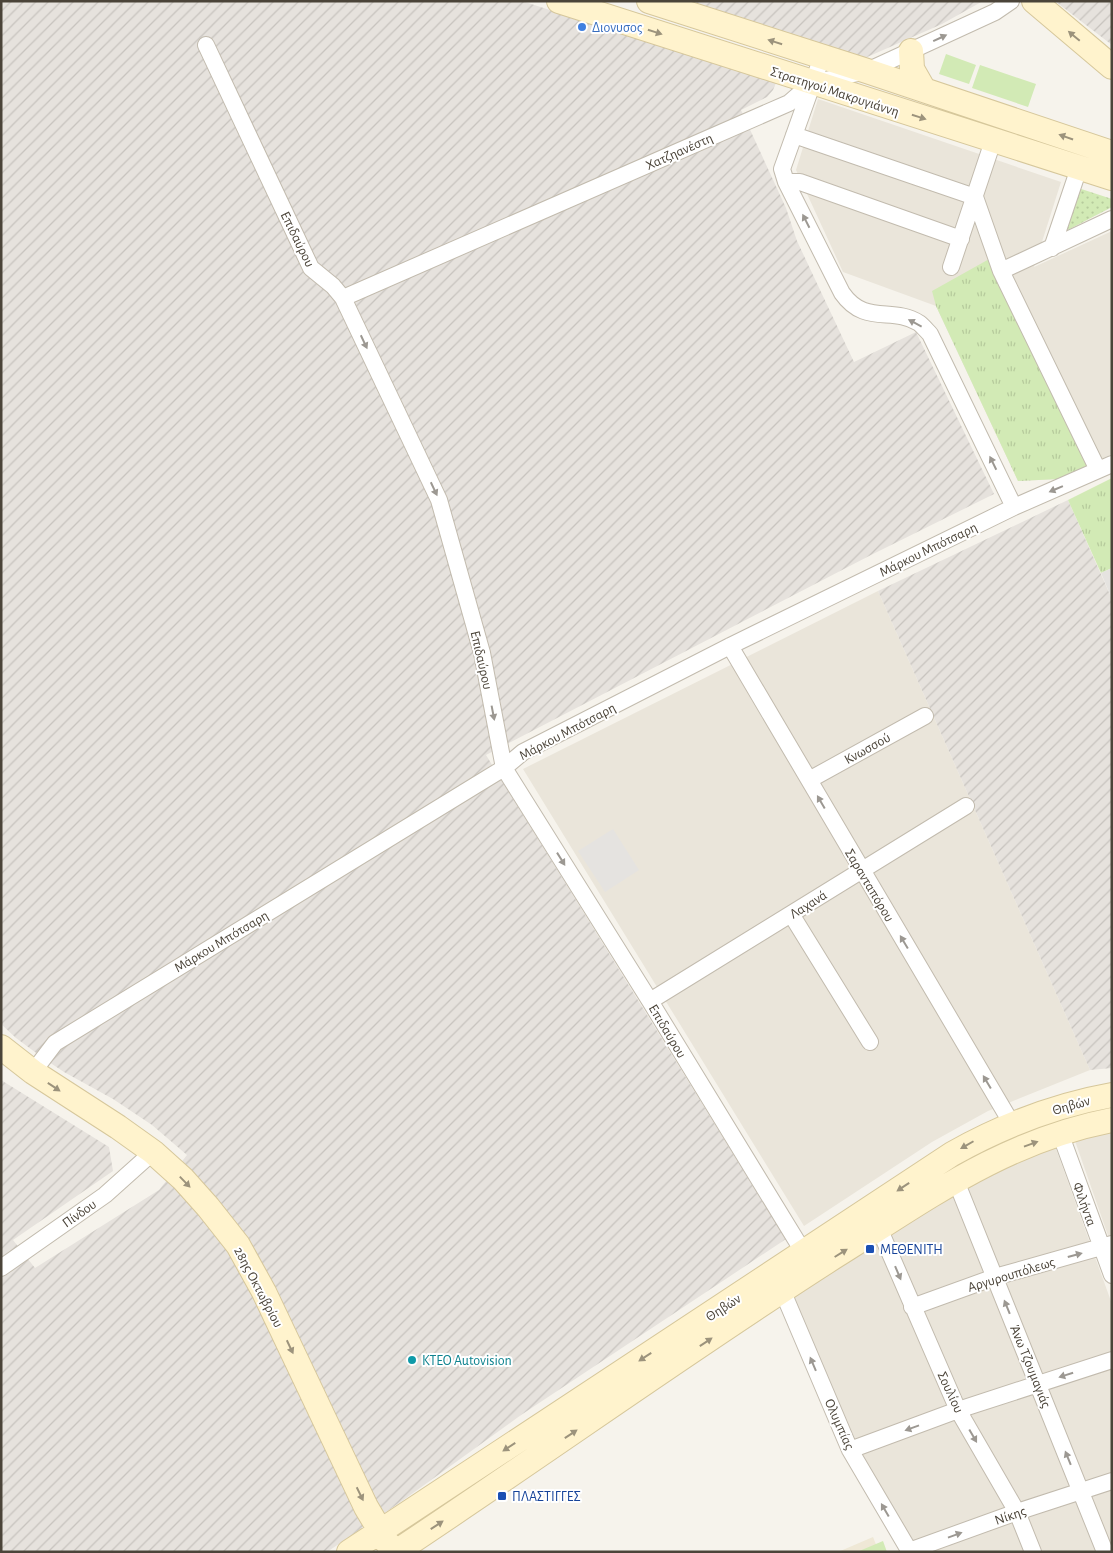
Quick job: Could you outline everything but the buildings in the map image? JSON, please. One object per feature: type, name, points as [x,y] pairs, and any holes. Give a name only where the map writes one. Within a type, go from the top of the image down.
[{"type":"street","name":"Στρατηγού Μακρυγιάννη","points":[[559,1],[1112,178]]},
{"type":"street","name":"Στρατηγού Μακρυγιάννη","points":[[649,1],[822,56],[1112,153]]},
{"type":"street","name":"Χατζηανέστη","points":[[343,298],[790,103],[812,83],[867,71],[995,12],[1010,1]]},
{"type":"street","points":[[1034,1],[1112,67]]},
{"type":"street","name":"Επιδαύρου","points":[[206,45],[311,268],[333,286],[343,298],[439,500],[482,653],[504,768],[650,1001],[804,1253]]},
{"type":"street","points":[[911,51],[912,69],[924,90]]},
{"type":"street","points":[[822,56],[782,169],[786,182],[842,293],[849,302],[858,309],[868,313],[907,318],[920,324],[930,334],[1014,507]]},
{"type":"street","points":[[794,135],[975,197]]},
{"type":"street","points":[[951,267],[994,141]]},
{"type":"street","points":[[1052,248],[1079,168]]},
{"type":"street","points":[[786,182],[800,182],[960,239]]},
{"type":"street","points":[[975,197],[1001,271],[1105,467]]},
{"type":"street","points":[[1001,271],[1112,220]]},
{"type":"street","name":"Μάρκου Μπότσαρη","points":[[32,1072],[55,1043],[504,768],[523,752],[730,646],[1014,507],[1105,467]]},
{"type":"street","name":"Σαρανταπόρου","points":[[730,646],[1012,1124]]},
{"type":"street","name":"Κνωσσού","points":[[809,780],[925,716]]},
{"type":"street","name":"Λαχανά","points":[[650,1001],[966,806]]},
{"type":"street","points":[[791,914],[870,1042]]},
{"type":"street","name":"28ης Οκτωβρίου","points":[[1,1047],[32,1072],[118,1127],[153,1152],[183,1179],[208,1207],[238,1246],[264,1292],[366,1507],[395,1552]]},
{"type":"street","name":"Θηβών","points":[[349,1552],[952,1154],[1012,1124],[1051,1110],[1112,1095]]},
{"type":"street","name":"Θηβών","points":[[395,1552],[496,1486],[782,1290],[956,1180],[990,1161],[1022,1147],[1060,1133],[1112,1120]]},
{"type":"street","name":"Φιλήντα","points":[[1060,1133],[1106,1246],[1112,1275]]},
{"type":"street","name":"Πίνδου","points":[[1,1268],[105,1195],[153,1152]]},
{"type":"street","name":"Άνω Τζουμαγιάς","points":[[956,1180],[1105,1552]]},
{"type":"street","name":"Σουλίου","points":[[879,1228],[958,1410],[1017,1512],[1033,1552]]},
{"type":"street","name":"Αργυρουπόλεως","points":[[912,1307],[995,1278],[1106,1246]]},
{"type":"street","name":"Ολυμπίας","points":[[782,1290],[850,1450],[909,1552]]},
{"type":"street","points":[[850,1450],[958,1410],[1112,1360]]},
{"type":"street","name":"Νίκης","points":[[909,1552],[1017,1512],[1112,1482]]},
{"type":"shaded area","points":[[1,1],[522,1],[776,83],[767,97],[741,110],[786,208],[797,241],[854,362],[916,332],[994,494],[871,555],[486,755],[786,1239],[521,1415],[402,1501],[327,1552],[1,1552],[1,1080],[109,1147],[113,1171],[13,1240],[35,1268],[159,1190],[187,1155],[152,1125],[113,1099],[43,1058],[1,1024]]},
{"type":"shaded area","points":[[684,1],[983,1],[942,24],[865,58]]},
{"type":"shaded area","points":[[1055,1],[1112,1],[1112,45],[1086,25]]},
{"type":"shaded area","points":[[818,99],[1061,182],[1034,267],[1112,231],[1112,454],[1059,479],[1018,481],[936,306],[843,272],[796,170]]},
{"type":"shaded area","points":[[1068,500],[1112,599],[1112,1068],[1090,1070],[878,591]]},
{"type":"shaded area","points":[[1112,568],[1112,599],[1101,573]]},
{"type":"shaded area","points":[[878,591],[1090,1070],[988,1111],[932,1142],[804,1226],[523,769]]},
{"type":"shaded area","points":[[613,829],[639,870],[605,892],[578,851]]},
{"type":"shaded area","points":[[1112,1128],[1112,1247],[1074,1138]]},
{"type":"shaded area","points":[[1055,1146],[1112,1304],[1112,1552],[904,1552],[792,1296],[1005,1161]]},
{"type":"shaded area","points":[[873,1537],[879,1552],[838,1552]]},
{"type":"green space","points":[[946,54],[976,65],[969,84],[939,74]]},
{"type":"green space","points":[[980,65],[1036,84],[1028,107],[972,88]]},
{"type":"green space","points":[[1072,186],[1112,199],[1112,207],[1062,233]]},
{"type":"green space","points":[[991,258],[1090,464],[1059,479],[1018,481],[936,306],[932,291]]},
{"type":"green space","points":[[1112,478],[1112,568],[1101,573],[1068,500]]},
{"type":"green space","points":[[883,1541],[887,1552],[857,1552]]},
{"type":"place","name":"Διονυσος","points":[[582,27]]},
{"type":"place","name":"ΜΕΘΕΝΙΤΗ","points":[[870,1249]]},
{"type":"place","name":"ΚΤΕΟ Autovision","points":[[412,1360]]},
{"type":"place","name":"ΠΛΑΣΤΙΓΓΕΣ","points":[[502,1496]]}]
